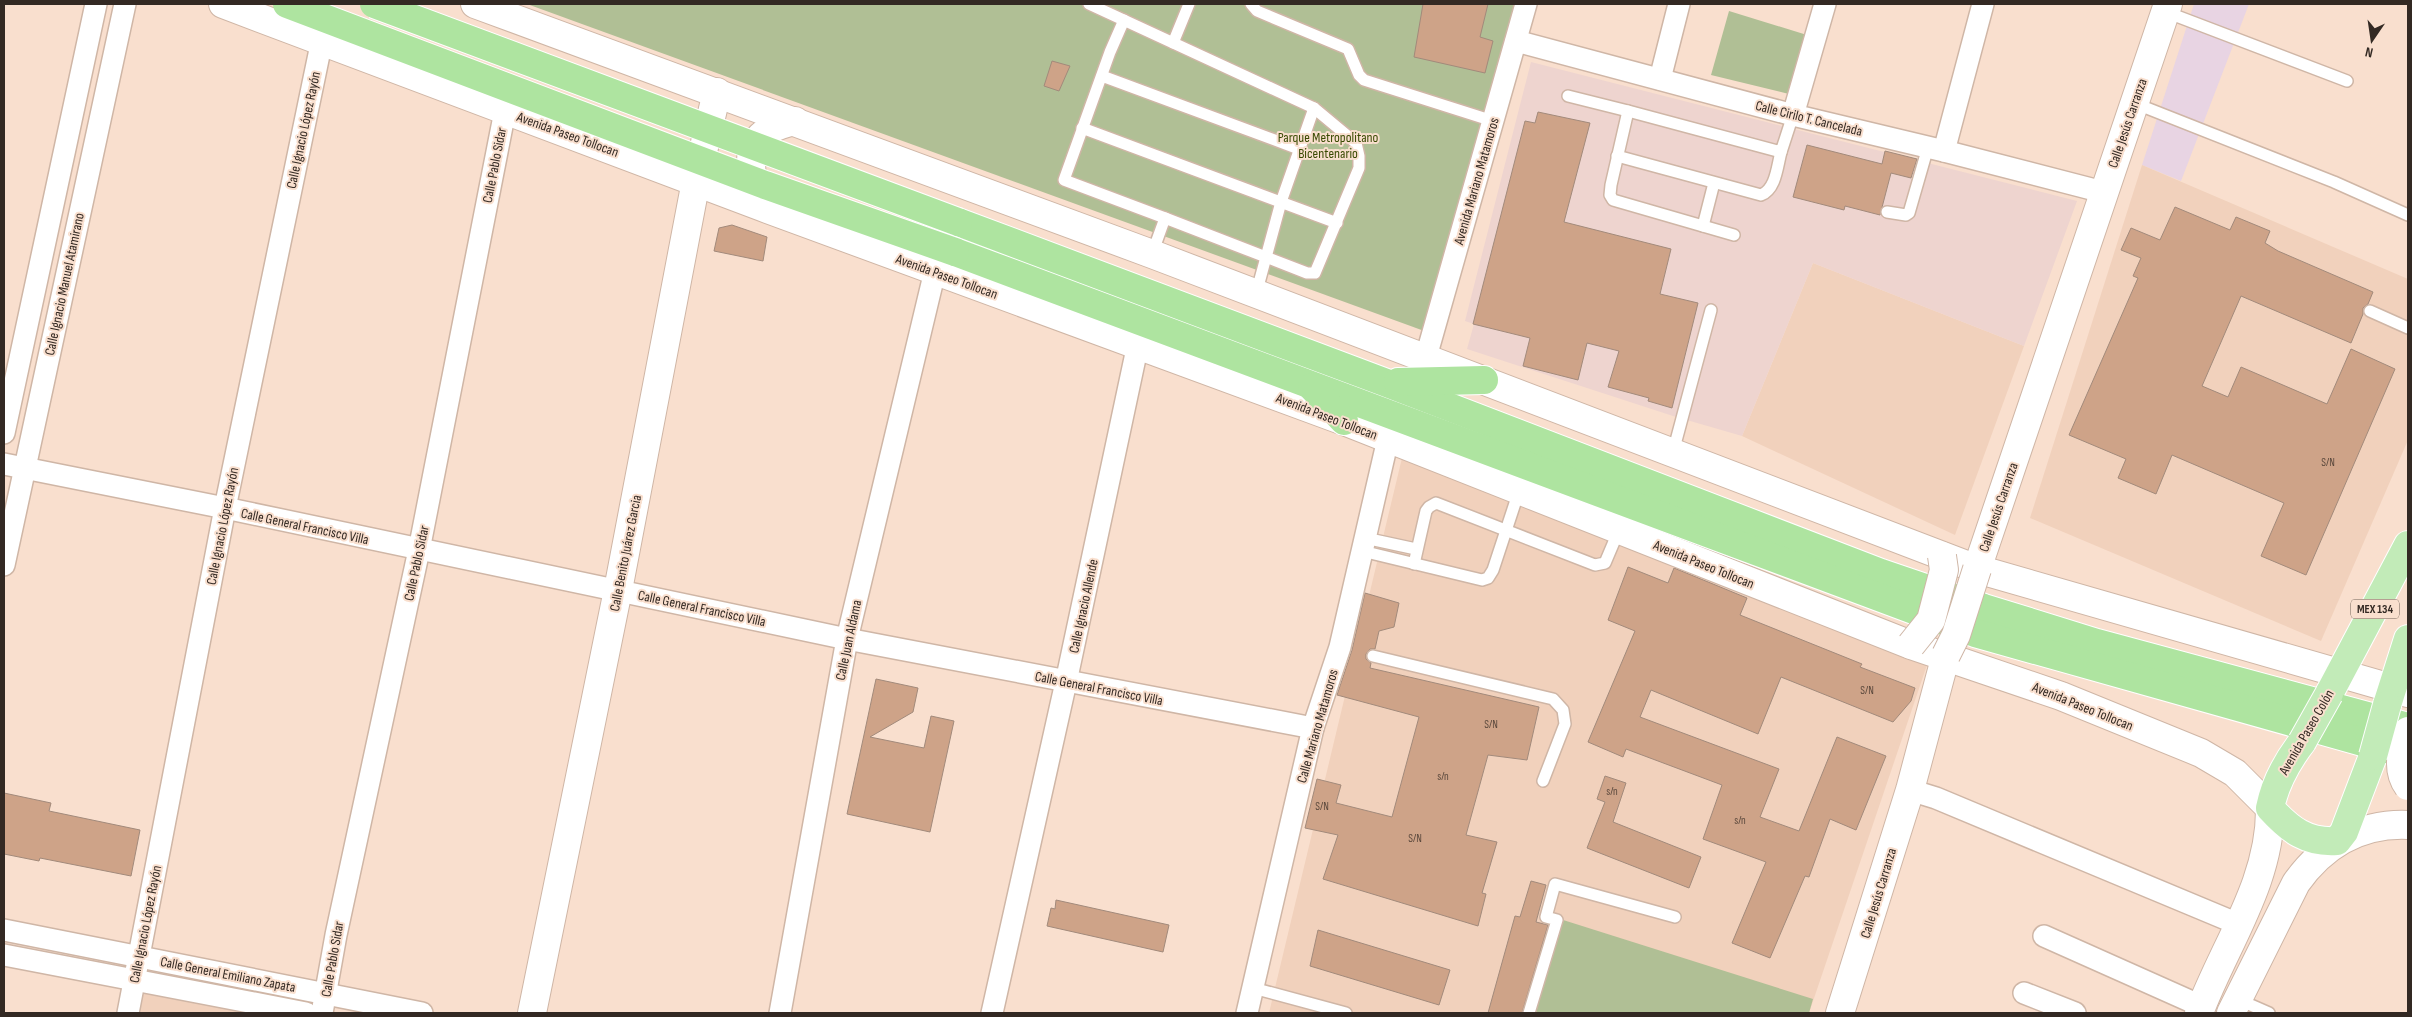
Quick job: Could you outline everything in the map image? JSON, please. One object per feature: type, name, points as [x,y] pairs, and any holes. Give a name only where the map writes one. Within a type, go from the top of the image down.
[{"type":"highway","name":"Avenida Paseo Tollocan","points":[[287,4],[765,185],[955,252],[1307,382],[1975,633],[2408,755]]},
{"type":"highway","points":[[374,4],[1384,382],[1881,573],[1984,608],[2097,643],[2408,729]]},
{"type":"highway","points":[[1384,382],[1484,380]]},
{"type":"highway","points":[[1307,382],[1344,421]]},
{"type":"main road","name":"Avenida Paseo Tollocan","points":[[223,4],[934,271],[1138,344],[1344,421],[1911,645],[1946,655],[2060,696],[2201,753],[2235,773],[2288,827],[2301,836],[2315,841],[2337,841],[2376,827],[2408,825]]},
{"type":"main road","points":[[475,4],[717,92],[1426,357],[1977,569],[2284,659],[2335,683],[2396,696]]},
{"type":"main road","name":"Calle Jesús Carranza","points":[[1840,1013],[1910,790],[1946,655],[1956,635],[2103,192],[2167,8]]},
{"type":"main road","name":"Calle Benito Juárez Garcia","points":[[532,1013],[618,590],[696,181],[717,92]]},
{"type":"main road","points":[[762,207],[751,169],[756,144],[763,132],[778,124],[795,121]]},
{"type":"main road","name":"Avenida Paseo Colón","points":[[2200,1010],[2259,878],[2270,830],[2270,808],[2278,779],[2287,762],[2302,742],[2335,683],[2408,544]]},
{"type":"main road","points":[[1911,645],[1931,620],[1943,575],[1942,556]]},
{"type":"main road","points":[[2234,1006],[2296,883],[2318,858],[2337,841],[2349,822],[2372,756],[2396,696],[2408,639]]},
{"type":"main road","points":[[2408,729],[2400,765],[2402,778],[2408,786]]},
{"type":"street","name":"Calle Ignacio Manuel Atamirano","points":[[4,434],[96,4]]},
{"type":"street","name":"Calle Ignacio Manuel Atamirano","points":[[4,566],[14,466],[126,4]]},
{"type":"street","name":"Avenida Mariano Matamoros","points":[[1426,357],[1526,4]]},
{"type":"street","points":[[1660,79],[1679,4]]},
{"type":"street","points":[[1793,115],[1825,4]]},
{"type":"street","points":[[1936,149],[1983,4]]},
{"type":"street","name":"Calle Ignacio López Rayón","points":[[128,1013],[225,508],[322,40]]},
{"type":"street","name":"Calle Cirilo T. Cancelada","points":[[1516,41],[1793,115],[2103,192]]},
{"type":"street","name":"Calle Pablo Sidar","points":[[324,1003],[338,925],[419,550],[504,111]]},
{"type":"street","name":"Calle Juan Aldama","points":[[780,1013],[847,639],[934,271]]},
{"type":"street","name":"Calle Ignacio Allende","points":[[992,1013],[1066,682],[1138,344]]},
{"type":"street","name":"Calle Mariano Matamoros","points":[[1247,1013],[1313,728],[1341,648],[1388,439]]},
{"type":"street","name":"Calle General Francisco Villa","points":[[14,466],[225,508],[847,639],[1313,728]]},
{"type":"street","points":[[1910,790],[1936,798],[2238,924]]},
{"type":"street","name":"Calle General Emiliano Zapata","points":[[4,930],[139,957],[324,1003],[422,1013]]},
{"type":"street","points":[[2044,936],[2200,1010]]},
{"type":"street","name":"Calle General Emiliano Zapata","points":[[4,954],[306,1013]]},
{"type":"street","points":[[2024,993],[2075,1013]]},
{"type":"lane","points":[[1089,4],[1124,20],[1174,44],[1314,108],[1356,143],[1359,156],[1358,168],[1315,273],[1307,272],[1266,257],[1064,180],[1124,20]]},
{"type":"lane","points":[[1174,44],[1189,4]]},
{"type":"lane","points":[[1251,4],[1256,11],[1348,49],[1359,76],[1364,80],[1493,121]]},
{"type":"lane","points":[[2167,8],[2347,82]]},
{"type":"lane","points":[[1102,76],[1298,149]]},
{"type":"lane","points":[[1568,96],[1781,152]]},
{"type":"lane","points":[[2134,103],[2334,182],[2408,215]]},
{"type":"lane","points":[[1256,294],[1281,202],[1298,149],[1314,108]]},
{"type":"lane","points":[[1628,111],[1611,185],[1610,195],[1614,200],[1734,235]]},
{"type":"lane","points":[[1617,156],[1761,195],[1768,192],[1772,184],[1793,115]]},
{"type":"lane","points":[[1082,128],[1337,223]]},
{"type":"lane","points":[[1887,212],[1901,215],[1909,213],[1936,149]]},
{"type":"lane","points":[[1703,226],[1714,183]]},
{"type":"lane","points":[[1152,254],[1165,218]]},
{"type":"lane","points":[[1673,452],[1711,310]]},
{"type":"lane","points":[[2370,311],[2408,328]]},
{"type":"lane","points":[[1364,544],[1414,564],[1482,580],[1488,578],[1494,570],[1519,490]]},
{"type":"lane","points":[[1414,564],[1426,511],[1432,504],[1442,503],[1583,561],[1599,565],[1605,563],[1619,530]]},
{"type":"lane","points":[[1364,544],[1416,550]]},
{"type":"lane","points":[[1373,656],[1553,699],[1562,710],[1565,724],[1543,781]]},
{"type":"lane","points":[[1529,1013],[1556,920],[1546,917],[1555,884],[1675,917]]},
{"type":"lane","points":[[1253,988],[1346,1013]]},
{"type":"lane","points":[[2234,1006],[2269,1013]]},
{"type":"shaded area","points":[[2194,4],[2249,4],[2181,181],[2142,165]]},
{"type":"shaded area","points":[[1531,62],[2077,201],[2024,346],[1813,263],[1742,436],[1673,416],[1467,349],[1474,324],[1465,321]]},
{"type":"shaded area","points":[[2142,165],[2408,279],[2408,440],[2321,641],[2030,518]]},
{"type":"shaded area","points":[[1813,263],[2024,346],[1955,535],[1742,436]]},
{"type":"shaded area","points":[[1402,458],[1927,665],[1809,1013],[1269,1013]]},
{"type":"shaded area","points":[[137,991],[248,1013],[132,1013]]},
{"type":"green space","name":"Parque Metropolitano Bicentenario","points":[[527,4],[1515,4],[1427,332]]},
{"type":"green space","points":[[1729,11],[1807,35],[1793,95],[1711,75]]},
{"type":"green space","points":[[1560,919],[1813,999],[1809,1013],[1536,1013]]},
{"type":"building","points":[[1423,4],[1488,4],[1480,37],[1493,41],[1485,73],[1414,57]]},
{"type":"building","points":[[1052,61],[1070,66],[1059,91],[1044,86]]},
{"type":"building","points":[[1538,112],[1590,123],[1564,222],[1671,249],[1660,294],[1698,303],[1672,408],[1648,401],[1649,398],[1608,387],[1619,351],[1587,343],[1578,380],[1523,366],[1530,338],[1473,324],[1525,121],[1535,123]]},
{"type":"building","points":[[1807,145],[1882,164],[1885,151],[1917,159],[1911,178],[1891,173],[1880,215],[1845,206],[1844,210],[1793,197]]},
{"type":"building","points":[[2175,207],[2230,230],[2236,217],[2270,231],[2265,243],[2278,251],[2373,292],[2368,304],[2363,308],[2363,314],[2351,343],[2241,296],[2202,386],[2228,397],[2241,367],[2327,404],[2351,349],[2395,369],[2306,575],[2261,556],[2284,503],[2172,455],[2156,494],[2118,478],[2126,459],[2069,435],[2138,278],[2133,276],[2141,258],[2121,250],[2131,228],[2160,240]]},
{"type":"building","points":[[732,225],[767,237],[763,261],[714,251],[719,228]]},
{"type":"building","points":[[1628,567],[1668,583],[1674,568],[1747,598],[1740,615],[1862,664],[1860,667],[1915,688],[1911,701],[1893,722],[1781,677],[1758,734],[1651,690],[1640,717],[1779,769],[1760,817],[1799,831],[1837,737],[1886,756],[1856,830],[1830,819],[1809,877],[1805,876],[1770,958],[1732,943],[1766,862],[1703,839],[1722,785],[1626,749],[1623,757],[1588,742],[1635,631],[1608,620]]},
{"type":"building","points":[[1365,593],[1399,603],[1394,627],[1379,631],[1375,649],[1370,649],[1366,654],[1366,659],[1371,663],[1370,668],[1539,707],[1527,760],[1488,755],[1466,835],[1497,842],[1482,893],[1486,894],[1478,926],[1323,879],[1338,835],[1305,828],[1317,779],[1341,785],[1336,803],[1392,817],[1419,717],[1337,695],[1352,650]]},
{"type":"building","points":[[876,679],[918,688],[913,712],[870,737],[924,748],[931,716],[954,721],[930,832],[847,814]]},
{"type":"building","points":[[1605,776],[1626,783],[1613,822],[1701,857],[1689,888],[1587,848],[1605,802],[1597,799]]},
{"type":"building","points":[[4,793],[51,803],[49,811],[140,830],[131,876],[40,858],[39,861],[4,854]]},
{"type":"building","points":[[1531,881],[1546,885],[1536,922],[1548,925],[1522,1013],[1488,1013],[1515,916],[1520,917]]},
{"type":"building","points":[[1056,900],[1169,925],[1163,952],[1047,926],[1051,908],[1055,909]]},
{"type":"building","points":[[1318,930],[1450,970],[1439,1005],[1310,966]]}]
